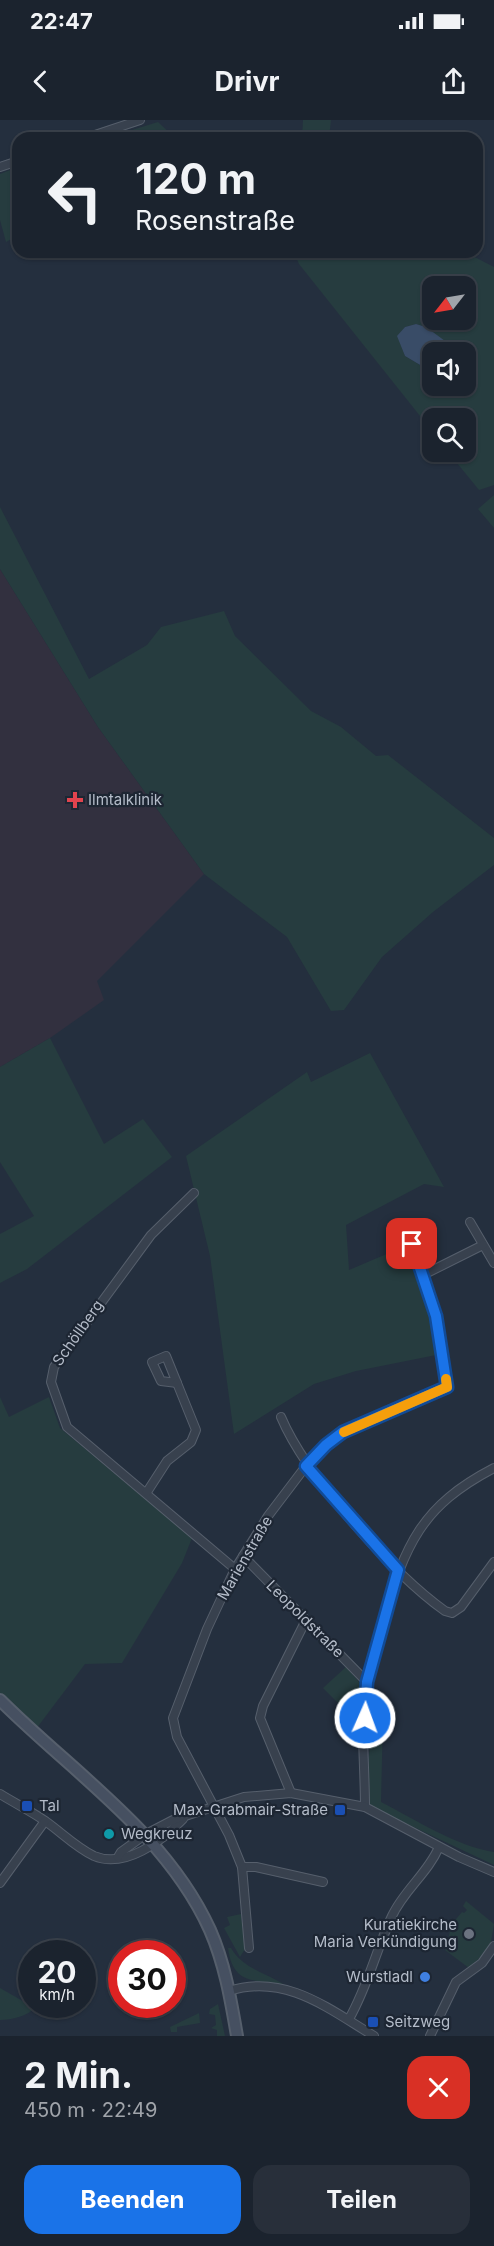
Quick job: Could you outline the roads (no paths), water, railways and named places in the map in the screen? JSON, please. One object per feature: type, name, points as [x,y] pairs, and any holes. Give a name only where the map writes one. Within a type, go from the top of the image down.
[{"type":"main road","points":[[0,1700],[153,1843],[202,1914],[218,1952],[229,1991],[237,2036]]},
{"type":"street","points":[[105,132],[140,120]]},
{"type":"street","name":"Schöllberg","points":[[194,1193],[161,1223],[142,1246],[54,1367],[50,1377],[67,1427],[147,1492],[235,1569]]},
{"type":"street","points":[[470,1222],[494,1263]]},
{"type":"street","points":[[412,1244],[423,1275],[483,1245]]},
{"type":"street","name":"Marienstraße","points":[[249,1948],[242,1867],[215,1806],[177,1737],[174,1718],[207,1629],[235,1569],[268,1516],[306,1466],[326,1445],[343,1432],[447,1387],[436,1316],[423,1275]]},
{"type":"street","points":[[147,1492],[167,1461],[195,1436],[196,1430],[177,1383]]},
{"type":"street","points":[[281,1417],[306,1466],[398,1570],[425,1595],[450,1613],[461,1607],[494,1562]]},
{"type":"street","points":[[365,1806],[367,1682],[398,1570],[414,1536],[436,1507],[459,1489],[494,1468]]},
{"type":"street","name":"Leopoldstraße","points":[[243,1556],[367,1682]]},
{"type":"street","points":[[291,1793],[261,1725],[260,1712],[306,1620]]},
{"type":"street","points":[[118,1857],[121,1852],[162,1825],[244,1797],[291,1793],[365,1806],[439,1846],[494,1872]]},
{"type":"street","points":[[0,1794],[45,1821],[95,1856],[106,1860],[133,1855],[153,1843],[183,1819]]},
{"type":"street","points":[[0,1883],[45,1821]]},
{"type":"street","points":[[349,2019],[369,1980],[391,1917],[432,1861],[439,1846]]},
{"type":"street","points":[[242,1867],[251,1866],[323,1882]]},
{"type":"street","points":[[430,2036],[456,1982],[482,1962],[494,1946]]},
{"type":"street","points":[[229,1991],[261,1986],[283,1988],[314,2000],[374,2036]]},
{"type":"water","points":[[416,324],[422,326],[422,330],[430,330],[446,342],[422,342],[422,366],[405,356],[397,336],[405,327]]},
{"type":"place","name":"Ilmtalklinik","points":[[75,800]]},
{"type":"place","name":"Tal","points":[[27,1806]]},
{"type":"place","name":"Max-Grabmair-Straße","points":[[340,1810]]},
{"type":"place","name":"Wegkreuz","points":[[109,1834]]},
{"type":"place","name":"Kuratiekirche Maria Verkündigung","points":[[469,1934]]},
{"type":"place","name":"Wurstladl","points":[[425,1977]]},
{"type":"place","name":"Seitzweg","points":[[373,2022]]}]
